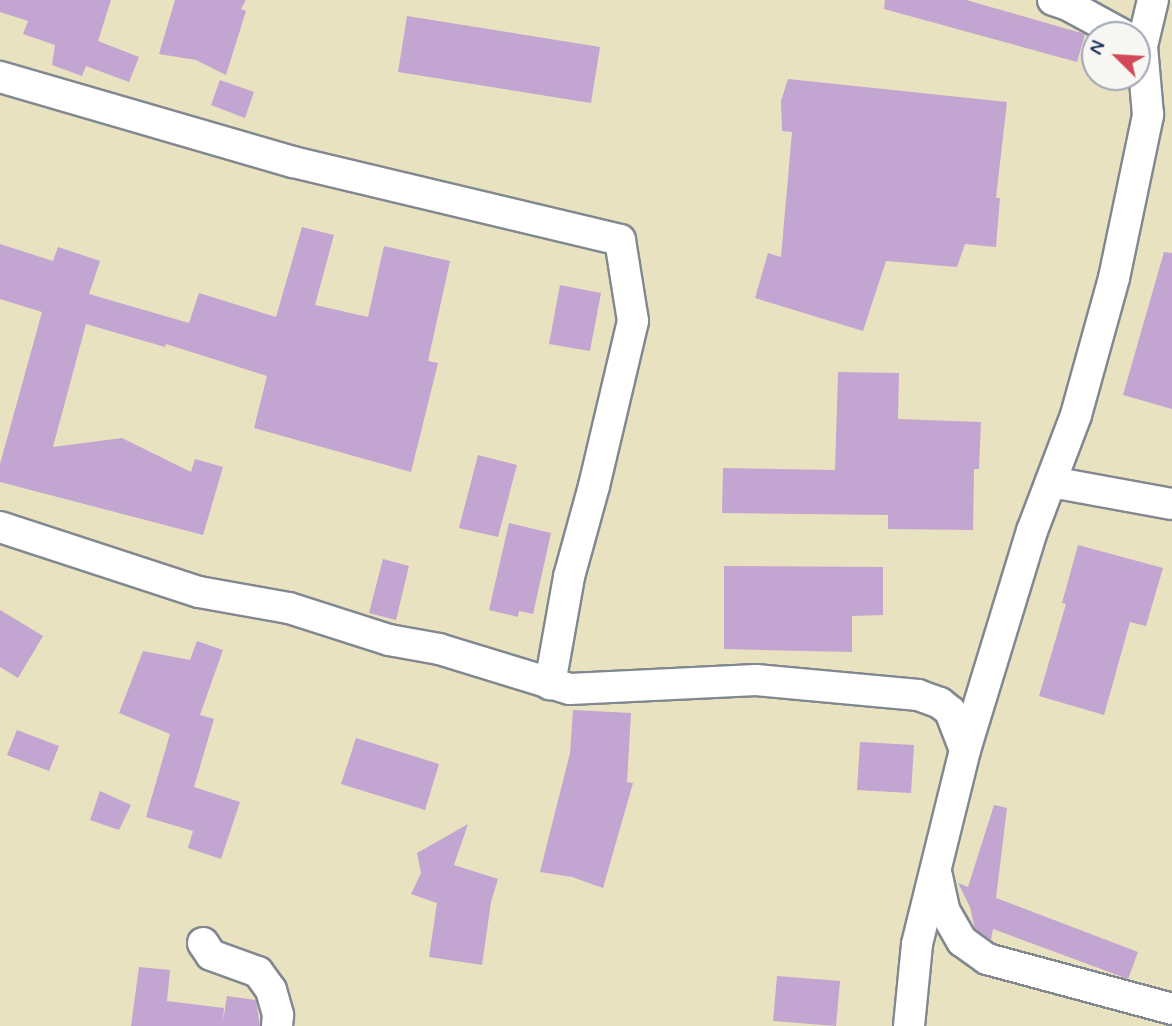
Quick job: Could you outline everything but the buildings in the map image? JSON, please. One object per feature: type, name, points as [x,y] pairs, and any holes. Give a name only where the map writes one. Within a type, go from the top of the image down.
[{"type":"street","points":[[1052,0],[1068,5],[1097,21]]},
{"type":"street","points":[[1143,21],[1153,0]]},
{"type":"street","points":[[0,77],[293,162],[620,240],[633,321],[594,486],[569,577],[550,684]]},
{"type":"street","points":[[909,1026],[918,944],[965,750],[1032,531],[1076,415],[1114,278],[1147,115],[1143,91]]},
{"type":"street","points":[[1051,482],[1172,504]]},
{"type":"street","points":[[0,527],[199,592],[289,608],[389,640],[439,649],[570,689],[756,680],[918,695],[940,703],[950,711],[965,750]]},
{"type":"street","points":[[937,869],[944,910],[962,941],[987,960],[1172,1009]]},
{"type":"street","points":[[203,943],[211,955],[258,972],[271,990],[278,1015],[277,1026]]}]
